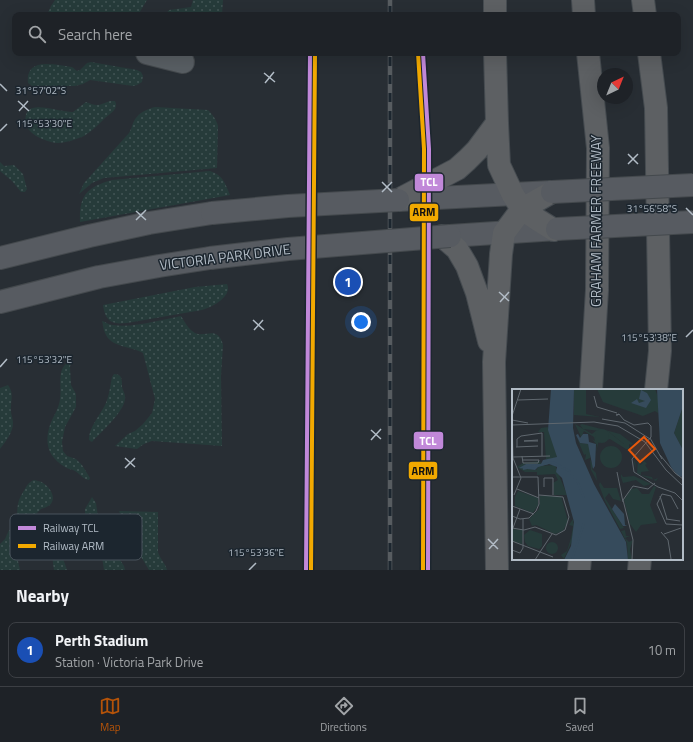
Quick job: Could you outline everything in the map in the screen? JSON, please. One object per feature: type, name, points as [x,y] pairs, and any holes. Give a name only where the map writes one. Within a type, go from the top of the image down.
[{"type":"highway","points":[[495,0],[495,12]]},
{"type":"highway","points":[[582,0],[584,12]]},
{"type":"highway","points":[[643,0],[645,12]]},
{"type":"highway","points":[[495,56],[499,165],[518,202],[538,220],[554,230]]},
{"type":"highway","name":"GRAHAM FARMER FREEWAY","points":[[588,56],[598,148],[597,290],[591,389]]},
{"type":"highway","points":[[649,56],[656,108],[660,351],[656,389]]},
{"type":"highway","points":[[398,200],[457,169],[477,150],[497,123]]},
{"type":"highway","points":[[497,570],[494,362],[501,254],[504,233],[518,202],[552,192]]},
{"type":"highway","points":[[447,238],[458,249],[468,266],[477,293],[494,362]]},
{"type":"highway","points":[[579,570],[580,560]]},
{"type":"highway","points":[[639,570],[640,560]]},
{"type":"street","points":[[159,56],[183,62]]},
{"type":"street","points":[[552,192],[693,185]]},
{"type":"street","points":[[0,258],[149,223],[212,213],[288,206],[448,198],[518,202]]},
{"type":"street","name":"VICTORIA PARK DRIVE","points":[[0,302],[99,277],[210,258],[288,248],[693,222]]},
{"type":"green space","points":[[55,0],[147,0],[140,12],[48,12]]},
{"type":"green space","points":[[193,0],[223,0],[222,12],[167,12],[169,10],[191,7]]},
{"type":"green space","points":[[91,62],[137,70],[141,72],[143,76],[142,82],[133,86],[90,80],[75,86],[50,89],[32,86],[28,83],[30,71],[37,65],[59,65],[72,67],[77,71],[87,63]]},
{"type":"green space","points":[[115,101],[116,106],[114,111],[87,134],[71,141],[55,143],[47,141],[32,133],[26,122],[27,112],[30,109],[37,107],[73,112],[86,102],[93,105],[98,105]]},
{"type":"green space","points":[[155,107],[208,110],[214,117],[218,126],[217,168],[104,178],[92,183],[79,194],[84,183],[129,133],[138,116],[146,110]]},
{"type":"green space","points":[[0,162],[4,166],[14,165],[23,174],[27,189],[25,192],[21,192],[12,181],[0,171]]},
{"type":"green space","points":[[210,171],[221,177],[230,195],[80,222],[81,205],[83,199],[91,189],[103,183],[112,180]]},
{"type":"green space","points":[[227,284],[228,290],[224,297],[213,305],[202,310],[127,323],[118,323],[108,319],[103,308],[103,305],[195,287]]},
{"type":"green space","points":[[181,316],[195,333],[211,333],[218,335],[223,345],[221,376],[222,446],[152,441],[137,449],[115,446],[128,434],[135,431],[143,424],[152,413],[155,399],[143,353],[116,344],[108,338],[102,321],[112,325],[121,326],[147,323]]},
{"type":"green space","points":[[69,362],[71,363],[71,385],[76,394],[76,407],[65,427],[62,442],[63,451],[67,456],[76,459],[82,465],[90,478],[89,480],[59,463],[51,454],[48,444],[48,432],[59,403],[62,369]]},
{"type":"green space","points":[[114,374],[120,376],[121,378],[125,397],[124,404],[116,416],[92,442],[89,440],[90,431],[106,402]]},
{"type":"green space","points":[[8,385],[12,393],[11,413],[13,427],[0,449],[0,388]]},
{"type":"green space","points":[[34,480],[46,485],[52,493],[52,502],[36,514],[17,514],[18,502],[27,485]]},
{"type":"green space","points":[[92,497],[96,503],[98,514],[85,514],[85,509]]},
{"type":"green space","points":[[119,511],[158,512],[158,552],[167,570],[149,570],[142,558],[142,514],[120,514]]},
{"type":"green space","points":[[9,530],[10,560],[18,560],[20,570],[0,570],[0,544],[5,539]]},
{"type":"green space","points":[[53,560],[64,560],[67,570],[54,570]]},
{"type":"green space","points":[[102,560],[120,560],[125,570],[104,570]]},
{"type":"railway","points":[[390,0],[390,12]]},
{"type":"railway","points":[[390,56],[390,570]]},
{"type":"rail line","name":"TCL","points":[[306,570],[310,56]]},
{"type":"rail line","name":"ARM","points":[[311,570],[315,56]]},
{"type":"rail line","name":"ARM","points":[[418,56],[424,149],[423,570]]},
{"type":"rail line","name":"TCL","points":[[423,56],[429,149],[428,570]]},
{"type":"place","name":"Perth Stadium","points":[[348,282]]}]
